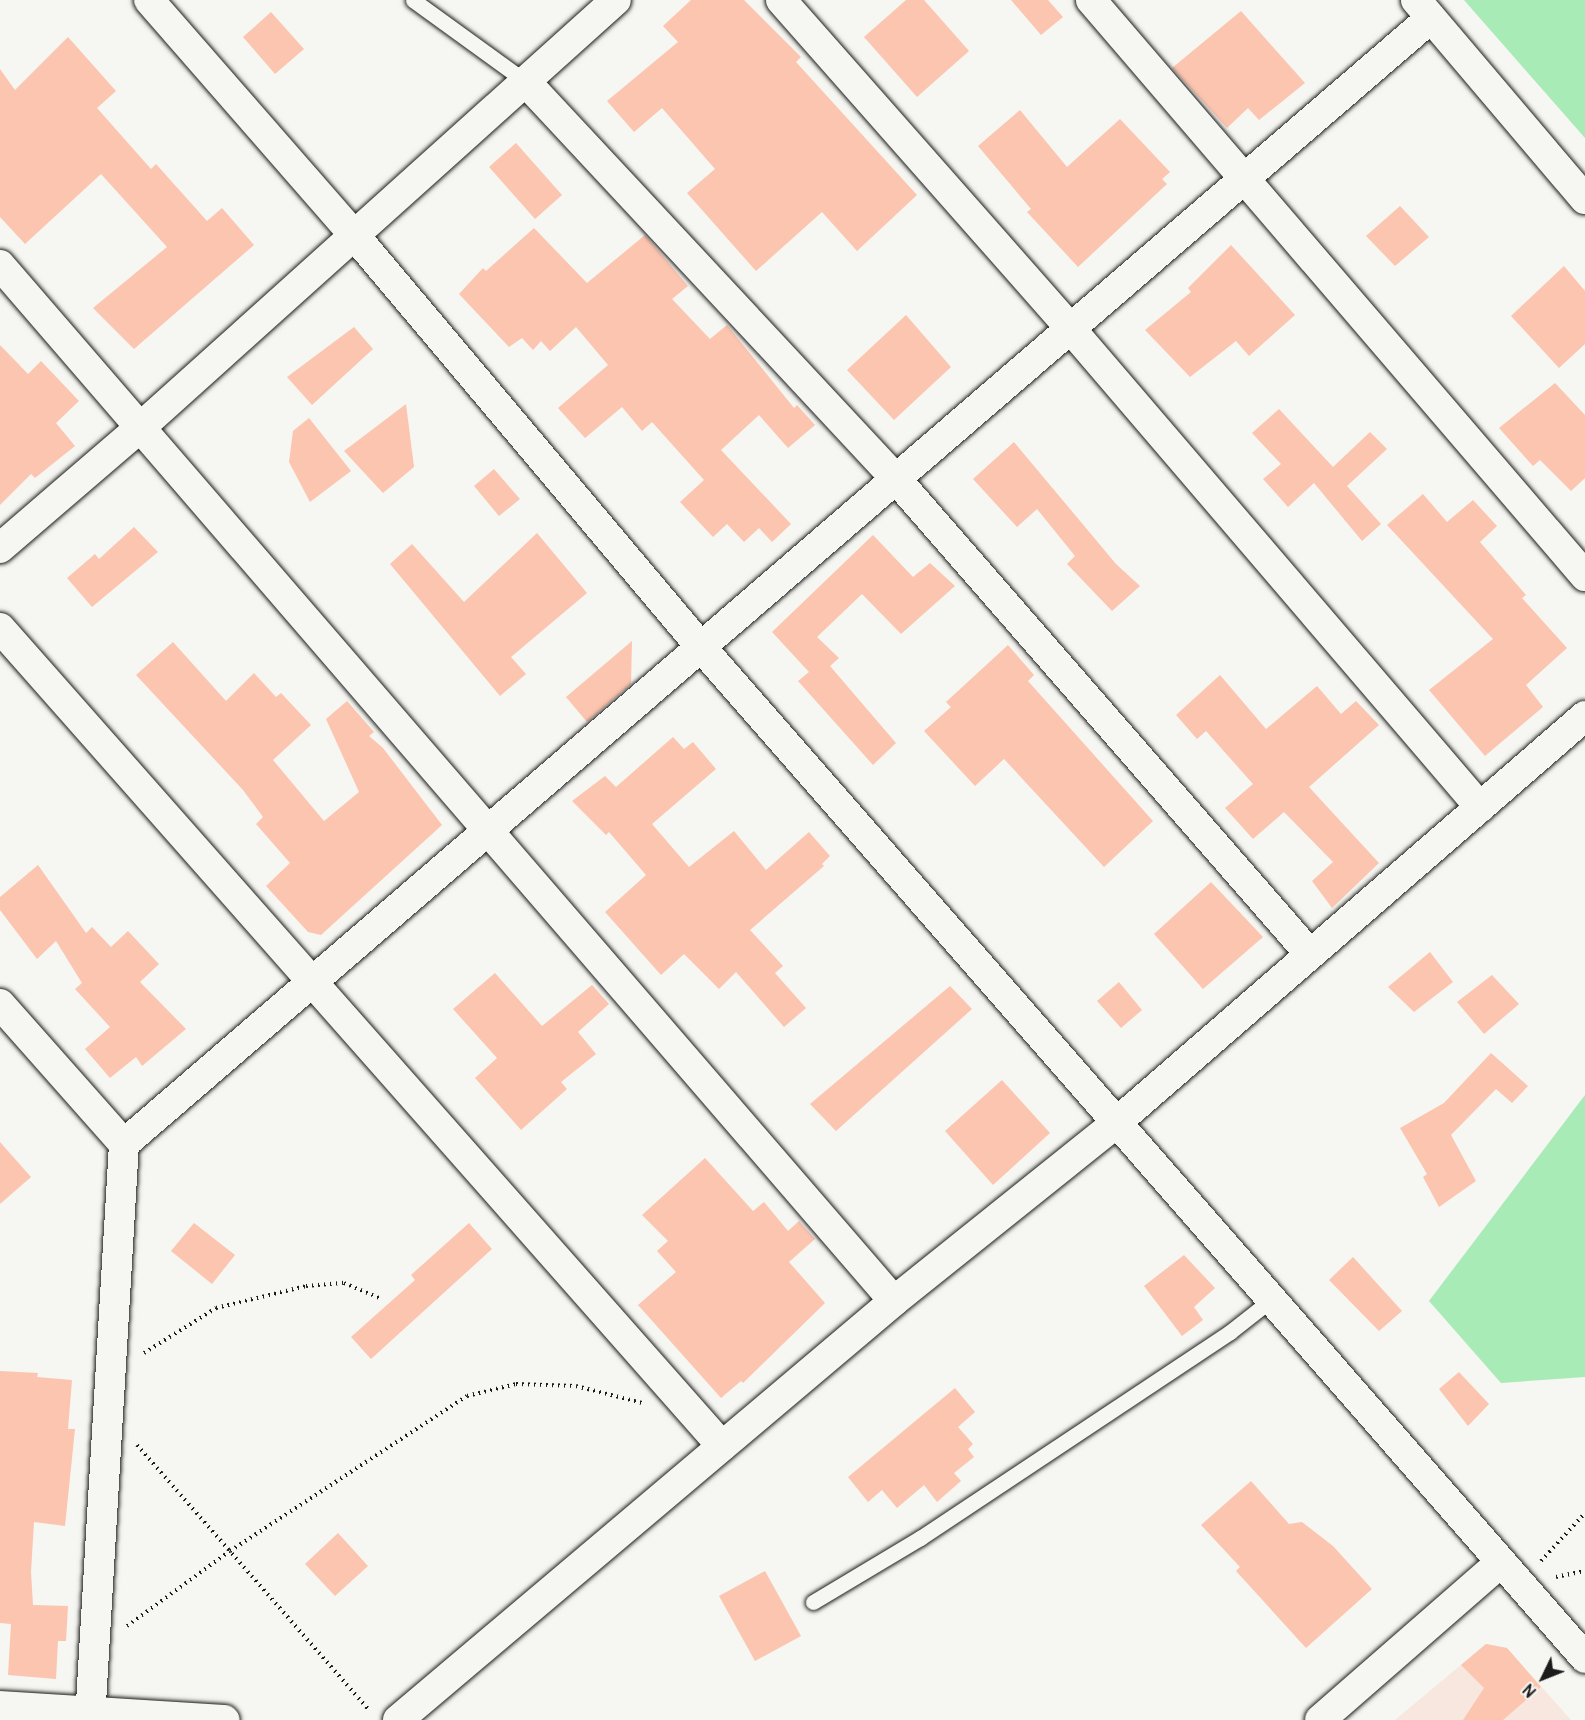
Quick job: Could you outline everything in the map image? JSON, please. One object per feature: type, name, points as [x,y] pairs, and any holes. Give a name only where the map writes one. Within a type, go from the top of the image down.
[{"type":"street","points":[[149,0],[355,236],[701,647],[1585,1658]]},
{"type":"street","points":[[0,548],[142,426],[616,0]]},
{"type":"street","points":[[781,0],[1070,328],[1480,807]]},
{"type":"street","points":[[1091,0],[1585,576]]},
{"type":"street","points":[[124,1144],[1245,177],[1423,9],[1585,199]]},
{"type":"street","points":[[525,81],[896,479],[1310,954]]},
{"type":"street","points":[[0,265],[142,426],[894,1301]]},
{"type":"street","points":[[0,628],[722,1446]]},
{"type":"street","points":[[398,1720],[894,1301],[1116,1123],[1585,716]]},
{"type":"street","points":[[0,1004],[124,1144],[90,1716]]},
{"type":"street","points":[[1320,1720],[1511,1573]]},
{"type":"street","points":[[0,1706],[90,1716],[225,1720]]},
{"type":"lane","points":[[413,0],[525,81]]},
{"type":"lane","points":[[813,1602],[920,1538],[1230,1332],[1272,1299]]},
{"type":"path","points":[[136,1358],[183,1326],[226,1305],[306,1286],[344,1283],[380,1298]]},
{"type":"path","points":[[94,1650],[230,1551],[466,1396],[516,1384],[576,1386],[695,1416]]},
{"type":"path","points":[[109,1413],[378,1720]]},
{"type":"path","points":[[1511,1573],[1585,1513]]},
{"type":"shaded area","points":[[1486,1644],[1507,1648],[1571,1720],[1395,1720]]},
{"type":"green space","points":[[1464,0],[1585,0],[1585,138]]},
{"type":"green space","points":[[1585,1095],[1585,1377],[1501,1383],[1429,1301]]},
{"type":"building","points":[[691,0],[744,0],[801,57],[796,62],[917,195],[857,251],[822,212],[756,271],[687,193],[715,169],[662,108],[634,132],[607,101],[678,42],[663,26]]},
{"type":"building","points":[[906,0],[924,0],[969,51],[917,97],[864,37]]},
{"type":"building","points":[[1011,0],[1048,0],[1063,17],[1041,35]]},
{"type":"building","points":[[1241,11],[1305,83],[1259,120],[1248,108],[1227,128],[1172,68]]},
{"type":"building","points":[[271,12],[304,49],[275,74],[243,37]]},
{"type":"building","points":[[68,37],[116,91],[97,108],[151,169],[156,164],[207,221],[222,208],[254,245],[134,349],[93,308],[167,247],[101,174],[25,244],[0,217],[0,69],[15,90]]},
{"type":"building","points":[[1020,110],[1067,167],[1120,119],[1170,172],[1162,179],[1167,184],[1078,267],[1027,212],[1031,209],[978,146]]},
{"type":"building","points":[[516,143],[562,195],[535,219],[489,167]]},
{"type":"building","points":[[1400,206],[1429,237],[1395,266],[1366,236]]},
{"type":"building","points":[[534,228],[587,283],[645,235],[688,286],[672,299],[710,339],[727,325],[794,408],[797,405],[815,425],[788,448],[759,415],[721,450],[791,524],[772,542],[759,528],[744,542],[727,524],[713,537],[680,502],[704,480],[652,422],[642,431],[622,407],[585,438],[558,408],[608,365],[576,327],[550,351],[541,341],[533,350],[522,338],[509,347],[459,294],[483,268],[486,271]]},
{"type":"building","points":[[1231,245],[1295,315],[1249,356],[1236,341],[1190,377],[1145,330],[1191,292],[1188,288]]},
{"type":"building","points":[[1564,266],[1585,291],[1585,344],[1559,368],[1511,316]]},
{"type":"building","points":[[906,315],[951,367],[894,420],[847,370]]},
{"type":"building","points":[[354,327],[373,349],[312,405],[287,377]]},
{"type":"building","points":[[0,345],[28,374],[41,361],[79,401],[56,423],[75,446],[35,478],[31,474],[0,505]]},
{"type":"building","points":[[1555,383],[1585,415],[1585,478],[1571,491],[1540,460],[1533,466],[1499,428]]},
{"type":"building","points":[[406,404],[414,467],[383,493],[344,451]]},
{"type":"building","points":[[1279,409],[1333,467],[1370,432],[1387,449],[1347,486],[1381,524],[1362,541],[1314,483],[1288,507],[1263,479],[1281,464],[1252,433]]},
{"type":"building","points":[[309,418],[351,471],[310,502],[289,462],[293,431]]},
{"type":"building","points":[[1014,442],[1116,564],[1140,586],[1112,611],[1067,564],[1075,556],[1037,509],[1017,527],[973,479]]},
{"type":"building","points":[[494,469],[520,499],[499,516],[474,486]]},
{"type":"building","points":[[1423,494],[1447,522],[1473,500],[1497,526],[1480,542],[1526,595],[1522,598],[1567,648],[1526,685],[1543,707],[1485,756],[1429,690],[1493,639],[1387,525]]},
{"type":"building","points":[[134,527],[158,552],[92,607],[67,578],[95,554],[99,559]]},
{"type":"building","points":[[537,533],[587,593],[511,657],[526,674],[500,696],[390,564],[412,544],[464,602]]},
{"type":"building","points":[[873,535],[913,577],[930,563],[955,586],[901,634],[862,594],[817,637],[839,658],[830,666],[896,743],[873,765],[798,681],[809,672],[772,632]]},
{"type":"building","points":[[632,641],[631,684],[587,722],[566,697]]},
{"type":"building","points":[[173,642],[226,701],[254,673],[276,697],[281,693],[311,725],[273,760],[324,821],[359,792],[326,719],[347,701],[374,732],[369,736],[383,748],[442,825],[321,935],[308,932],[266,886],[290,863],[256,824],[263,817],[243,790],[136,675]]},
{"type":"building","points":[[1008,645],[1034,675],[1028,681],[1153,821],[1104,867],[1004,759],[975,786],[924,731],[951,707],[946,702]]},
{"type":"building","points":[[1220,675],[1266,729],[1317,686],[1341,714],[1356,701],[1379,725],[1309,787],[1379,863],[1332,908],[1312,881],[1333,862],[1284,812],[1253,839],[1225,808],[1253,784],[1206,731],[1197,739],[1176,715]]},
{"type":"building","points":[[673,737],[684,749],[693,742],[716,769],[652,824],[689,867],[734,831],[766,870],[809,832],[830,856],[822,864],[824,866],[750,930],[783,966],[775,973],[806,1008],[784,1027],[736,972],[719,989],[684,954],[661,975],[605,912],[646,875],[609,832],[606,835],[572,801],[605,776],[616,787]]},
{"type":"building","points":[[38,865],[86,933],[92,927],[111,947],[128,931],[159,964],[140,982],[186,1029],[142,1066],[136,1057],[110,1078],[85,1049],[110,1027],[75,989],[82,983],[56,941],[37,959],[0,910],[0,897]]},
{"type":"building","points":[[1211,882],[1263,937],[1203,989],[1154,934]]},
{"type":"building","points":[[1430,952],[1453,982],[1414,1012],[1388,987]]},
{"type":"building","points":[[495,973],[542,1026],[592,985],[609,1004],[578,1032],[596,1054],[561,1082],[567,1089],[521,1130],[475,1078],[497,1058],[453,1009]]},
{"type":"building","points":[[1492,975],[1519,1004],[1484,1034],[1457,1002]]},
{"type":"building","points":[[1119,982],[1142,1010],[1121,1028],[1097,1001]]},
{"type":"building","points":[[950,986],[972,1009],[836,1131],[810,1104]]},
{"type":"building","points":[[1491,1053],[1528,1086],[1512,1103],[1496,1089],[1451,1135],[1476,1181],[1439,1207],[1423,1177],[1427,1174],[1400,1128],[1444,1103]]},
{"type":"building","points":[[1002,1080],[1050,1133],[993,1185],[945,1131]]},
{"type":"building","points":[[0,1142],[31,1177],[0,1204]]},
{"type":"building","points":[[705,1158],[753,1211],[764,1202],[788,1231],[799,1221],[815,1239],[789,1262],[825,1303],[743,1383],[741,1381],[721,1398],[638,1305],[676,1272],[657,1251],[668,1241],[642,1215]]},
{"type":"building","points":[[194,1223],[235,1255],[212,1284],[171,1251]]},
{"type":"building","points":[[469,1223],[492,1249],[371,1359],[351,1337],[415,1280],[411,1275]]},
{"type":"building","points":[[1184,1255],[1215,1288],[1194,1307],[1203,1320],[1182,1336],[1144,1286]]},
{"type":"building","points":[[1353,1257],[1402,1311],[1379,1331],[1329,1280]]},
{"type":"building","points":[[0,1371],[38,1373],[37,1377],[72,1380],[68,1429],[75,1429],[65,1526],[34,1522],[31,1572],[33,1605],[68,1606],[66,1641],[58,1641],[56,1679],[8,1675],[11,1624],[0,1623]]},
{"type":"building","points":[[1459,1372],[1489,1404],[1468,1426],[1439,1389]]},
{"type":"building","points":[[955,1388],[975,1412],[958,1427],[973,1444],[968,1449],[974,1457],[954,1473],[961,1481],[937,1502],[924,1485],[897,1508],[882,1490],[868,1502],[848,1477]]},
{"type":"building","points":[[1251,1481],[1289,1524],[1302,1522],[1333,1546],[1372,1589],[1306,1648],[1236,1571],[1240,1567],[1201,1525]]},
{"type":"building","points":[[338,1533],[368,1566],[335,1596],[305,1564]]},
{"type":"building","points":[[765,1571],[801,1636],[755,1661],[719,1596]]},
{"type":"building","points":[[1486,1644],[1507,1648],[1541,1687],[1503,1720],[1463,1720],[1484,1688],[1461,1665]]}]
